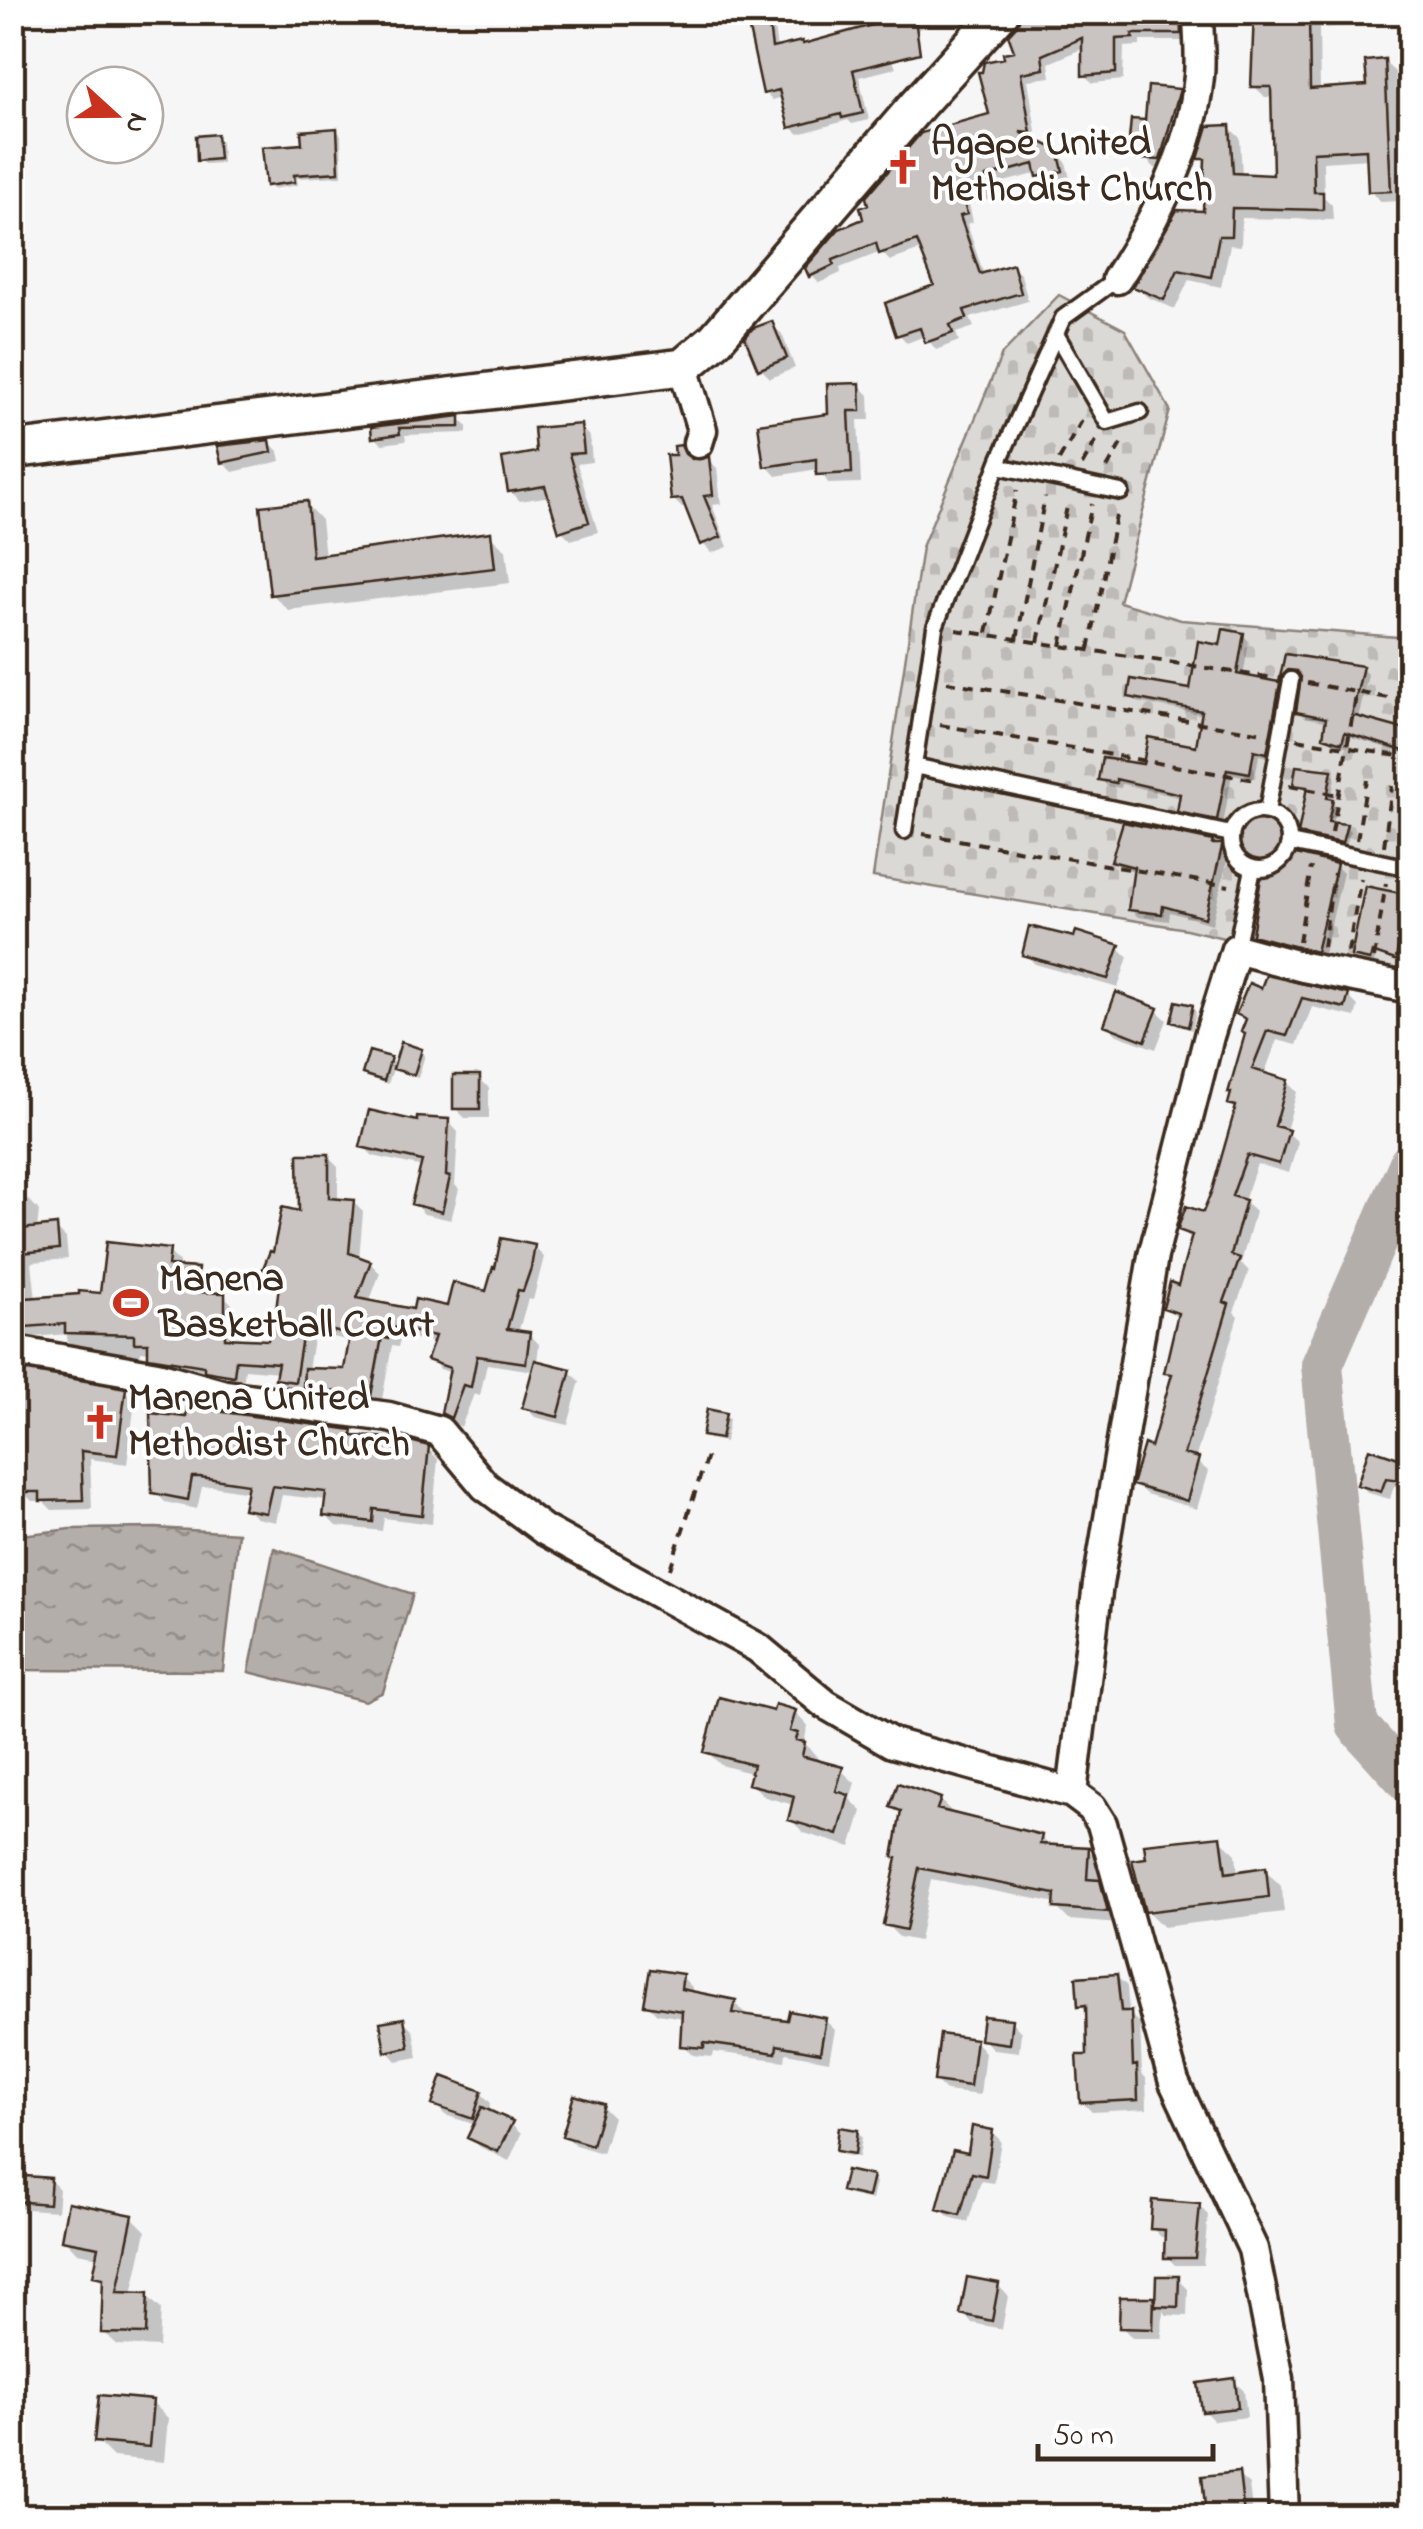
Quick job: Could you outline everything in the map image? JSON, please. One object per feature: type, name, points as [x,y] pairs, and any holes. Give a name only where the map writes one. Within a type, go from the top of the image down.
[{"type":"street","points":[[12,450],[683,367],[716,340],[1001,12]]},
{"type":"street","points":[[1118,279],[1152,222],[1181,158],[1199,76],[1198,12]]},
{"type":"street","points":[[683,367],[702,430],[698,443]]},
{"type":"street","points":[[1072,1793],[1098,1584],[1153,1256],[1209,1036],[1236,949],[1303,967],[1403,977]]},
{"type":"street","points":[[12,1358],[26,1353],[157,1376],[225,1394],[389,1416],[439,1431],[485,1486],[544,1530],[758,1648],[824,1704],[892,1743],[1072,1793],[1092,1808],[1102,1824],[1174,2082],[1253,2249],[1280,2379],[1284,2516]]},
{"type":"lane","points":[[904,831],[936,627],[998,466],[1064,318],[1118,279]]},
{"type":"lane","points":[[1056,334],[1108,422],[1140,412]]},
{"type":"lane","points":[[998,466],[1120,492]]},
{"type":"lane","points":[[1266,811],[1291,680]]},
{"type":"lane","points":[[914,766],[1231,834]]},
{"type":"lane","points":[[1266,811],[1284,823],[1290,843],[1277,864],[1266,870],[1254,869],[1235,856],[1231,834],[1244,815],[1266,811]]},
{"type":"lane","points":[[1290,843],[1395,865]]},
{"type":"lane","points":[[1236,949],[1254,869]]},
{"type":"path","points":[[1018,639],[1049,477],[1094,400]]},
{"type":"path","points":[[1061,646],[1096,487],[1140,412]]},
{"type":"path","points":[[1038,642],[1072,482],[1108,422]]},
{"type":"path","points":[[987,634],[1021,471]]},
{"type":"path","points":[[1089,650],[1120,492]]},
{"type":"path","points":[[936,627],[1357,690],[1410,702]]},
{"type":"path","points":[[927,679],[1410,758]]},
{"type":"path","points":[[1298,949],[1327,851],[1357,690]]},
{"type":"path","points":[[921,721],[1339,795]]},
{"type":"path","points":[[1347,959],[1367,780]]},
{"type":"path","points":[[1392,786],[1395,865]]},
{"type":"path","points":[[1373,966],[1410,798]]},
{"type":"path","points":[[904,831],[1249,890]]},
{"type":"path","points":[[1321,958],[1327,851]]},
{"type":"path","points":[[1403,977],[1410,879]]},
{"type":"path","points":[[662,1593],[706,1456]]},
{"type":"green space","points":[[1059,295],[1125,330],[1170,410],[1119,602],[1181,620],[1410,638],[1410,974],[1265,948],[1186,929],[873,877],[922,547],[1002,354]]},
{"type":"water","points":[[156,1528],[238,1533],[223,1671],[13,1670],[13,1536],[70,1529]]},
{"type":"water","points":[[274,1548],[413,1594],[383,1692],[365,1701],[249,1672]]},
{"type":"building","points":[[881,12],[914,12],[920,53],[853,70],[863,113],[842,118],[841,114],[789,128],[779,90],[763,94],[747,20],[768,17],[772,48],[802,41],[803,44],[883,22]]},
{"type":"building","points":[[1022,12],[1180,12],[1181,34],[1132,34],[1133,38],[1116,39],[1116,73],[1082,76],[1082,38],[1042,55],[1044,69],[1021,73],[1031,133],[1020,132],[1058,150],[1063,171],[1037,177],[1034,164],[986,177],[988,189],[962,196],[967,214],[960,216],[980,274],[1013,264],[1021,293],[964,310],[967,318],[950,325],[953,333],[925,343],[920,328],[896,336],[885,303],[934,285],[917,241],[879,254],[876,243],[833,260],[834,265],[809,277],[805,268],[839,229],[863,219],[860,207],[868,205],[866,197],[921,133],[989,114],[978,72],[982,72],[984,62],[1004,58],[1003,53],[1014,51],[1008,35]]},
{"type":"building","points":[[1254,12],[1309,12],[1310,89],[1367,85],[1365,61],[1385,59],[1391,191],[1368,192],[1366,149],[1313,152],[1314,192],[1323,192],[1323,210],[1232,208],[1231,236],[1219,236],[1211,277],[1178,270],[1164,300],[1133,287],[1177,210],[1203,211],[1205,159],[1198,159],[1208,126],[1230,125],[1233,173],[1273,175],[1271,87],[1251,87]]},
{"type":"building","points":[[1148,86],[1180,89],[1160,160],[1142,159],[1143,141],[1129,140],[1131,119],[1145,120]]},
{"type":"building","points":[[337,128],[339,172],[294,175],[295,182],[266,186],[262,147],[302,144],[301,131]]},
{"type":"building","points":[[217,134],[219,159],[197,161],[196,136]]},
{"type":"building","points":[[772,321],[787,358],[758,370],[745,338],[753,328]]},
{"type":"building","points":[[860,383],[861,411],[849,411],[852,473],[816,475],[816,459],[764,467],[758,424],[828,414],[827,384]]},
{"type":"building","points":[[460,416],[460,427],[399,428],[400,434],[372,438],[371,427]]},
{"type":"building","points":[[581,424],[584,453],[569,454],[589,522],[559,532],[545,486],[508,492],[502,458],[536,452],[534,428]]},
{"type":"building","points":[[270,440],[272,452],[221,463],[217,446]]},
{"type":"building","points":[[681,445],[692,459],[709,457],[713,495],[704,496],[721,537],[700,545],[682,499],[671,500],[666,455],[675,455],[674,446]]},
{"type":"building","points":[[307,501],[312,556],[491,532],[495,568],[270,595],[260,506]]},
{"type":"building","points":[[1223,629],[1244,633],[1237,674],[1279,682],[1285,654],[1363,666],[1352,715],[1410,731],[1410,753],[1345,732],[1342,743],[1323,737],[1326,718],[1296,712],[1301,677],[1297,671],[1288,670],[1281,678],[1267,753],[1254,750],[1250,773],[1227,769],[1217,820],[1177,812],[1180,794],[1116,779],[1116,783],[1098,780],[1102,758],[1143,764],[1148,737],[1196,746],[1202,711],[1128,697],[1131,679],[1190,689],[1198,641],[1220,645]]},
{"type":"building","points":[[1296,766],[1332,770],[1327,798],[1333,799],[1328,822],[1347,824],[1342,843],[1298,834],[1307,787],[1293,785]]},
{"type":"building","points":[[1255,816],[1272,820],[1289,833],[1280,840],[1284,851],[1337,864],[1316,952],[1252,935],[1263,865],[1256,859],[1246,861],[1222,847],[1205,918],[1163,906],[1162,914],[1128,910],[1134,867],[1111,861],[1123,822],[1213,841],[1212,844],[1230,844],[1241,837],[1238,826]]},
{"type":"building","points":[[1365,886],[1405,894],[1402,913],[1410,916],[1410,965],[1372,952],[1370,960],[1351,956]]},
{"type":"building","points":[[1029,926],[1074,937],[1076,931],[1120,945],[1108,979],[1022,955]]},
{"type":"building","points":[[1266,975],[1349,994],[1345,1008],[1302,998],[1287,1036],[1267,1031],[1252,1069],[1288,1080],[1275,1126],[1289,1130],[1279,1164],[1247,1155],[1232,1196],[1246,1200],[1231,1255],[1240,1258],[1224,1302],[1229,1304],[1184,1454],[1199,1458],[1187,1501],[1132,1485],[1144,1444],[1151,1447],[1172,1374],[1164,1373],[1178,1313],[1163,1308],[1170,1282],[1178,1285],[1192,1235],[1178,1230],[1179,1225],[1186,1206],[1203,1212],[1212,1190],[1236,1106],[1228,1104],[1228,1093],[1246,1019],[1236,1014],[1249,983],[1261,988]]},
{"type":"building","points":[[1116,992],[1158,1008],[1145,1041],[1104,1025]]},
{"type":"building","points":[[1176,1001],[1193,1005],[1188,1027],[1171,1022]]},
{"type":"building","points":[[401,1042],[422,1049],[414,1075],[393,1069]]},
{"type":"building","points":[[369,1051],[391,1057],[384,1081],[362,1074]]},
{"type":"building","points":[[453,1075],[480,1075],[480,1109],[453,1109]]},
{"type":"building","points":[[369,1110],[417,1121],[417,1117],[449,1119],[446,1176],[450,1177],[442,1212],[411,1204],[422,1161],[360,1147]]},
{"type":"building","points":[[298,1154],[329,1154],[329,1198],[354,1200],[349,1253],[371,1261],[357,1298],[413,1309],[415,1299],[447,1306],[453,1282],[486,1291],[501,1238],[535,1245],[531,1268],[523,1291],[518,1290],[507,1329],[530,1332],[526,1363],[477,1356],[471,1387],[463,1385],[451,1418],[441,1413],[450,1368],[427,1360],[435,1336],[391,1327],[388,1339],[382,1337],[371,1396],[303,1388],[304,1368],[344,1369],[350,1335],[304,1324],[295,1382],[275,1379],[278,1363],[236,1360],[234,1376],[204,1371],[204,1366],[148,1357],[148,1343],[134,1343],[134,1335],[65,1333],[65,1324],[12,1328],[12,1299],[79,1291],[100,1293],[106,1242],[170,1249],[168,1266],[198,1268],[196,1292],[225,1293],[225,1338],[268,1340],[279,1285],[259,1278],[270,1251],[273,1252],[282,1207],[299,1211]]},
{"type":"building","points":[[57,1225],[59,1249],[12,1254],[12,1230]]},
{"type":"building","points":[[535,1360],[571,1369],[558,1417],[522,1408]]},
{"type":"building","points":[[28,1371],[126,1388],[117,1455],[81,1451],[83,1500],[40,1501],[40,1492],[19,1492],[19,1483],[12,1482],[19,1401],[15,1401],[14,1375]]},
{"type":"building","points":[[187,1407],[353,1430],[352,1436],[399,1438],[429,1446],[422,1515],[374,1509],[373,1522],[323,1516],[326,1492],[272,1486],[266,1513],[243,1509],[248,1484],[200,1477],[192,1477],[188,1500],[152,1493],[150,1413],[186,1417]]},
{"type":"building","points":[[707,1409],[726,1413],[721,1439],[702,1436]]},
{"type":"building","points":[[1369,1448],[1410,1462],[1410,1481],[1386,1478],[1381,1492],[1357,1485]]},
{"type":"building","points":[[719,1697],[773,1711],[775,1704],[796,1710],[790,1731],[798,1733],[796,1740],[805,1742],[802,1756],[843,1767],[836,1791],[849,1795],[838,1835],[788,1820],[794,1796],[748,1784],[753,1765],[704,1752]]},
{"type":"building","points":[[898,1783],[941,1798],[937,1809],[1042,1835],[1040,1844],[1089,1847],[1087,1879],[1100,1880],[1108,1912],[1054,1908],[1055,1894],[919,1868],[906,1930],[883,1925],[897,1858],[893,1857],[901,1811],[890,1807]]},
{"type":"building","points":[[1221,1836],[1226,1873],[1266,1867],[1269,1897],[1145,1912],[1132,1860],[1146,1858],[1144,1844]]},
{"type":"building","points":[[650,1969],[683,1974],[681,1989],[736,2000],[733,2013],[787,2020],[789,2011],[826,2018],[820,2053],[777,2045],[776,2053],[704,2043],[704,2048],[680,2046],[682,2011],[644,2005]]},
{"type":"building","points":[[1117,1974],[1121,2011],[1131,2011],[1138,2100],[1080,2103],[1077,2055],[1087,2055],[1086,2005],[1078,2006],[1076,1977]]},
{"type":"building","points":[[983,2016],[1012,2019],[1009,2044],[980,2040]]},
{"type":"building","points":[[404,2018],[409,2047],[385,2052],[380,2022]]},
{"type":"building","points":[[940,2034],[976,2039],[970,2086],[934,2081]]},
{"type":"building","points":[[442,2076],[482,2091],[473,2119],[432,2105]]},
{"type":"building","points":[[574,2095],[604,2104],[592,2145],[562,2136]]},
{"type":"building","points":[[482,2107],[513,2121],[498,2152],[467,2138]]},
{"type":"building","points":[[972,2126],[993,2130],[986,2176],[972,2173],[960,2215],[937,2209],[953,2150],[968,2153]]},
{"type":"building","points":[[839,2127],[858,2130],[855,2154],[836,2151]]},
{"type":"building","points":[[846,2170],[873,2176],[868,2197],[841,2191]]},
{"type":"building","points":[[12,2175],[51,2178],[49,2204],[12,2201]]},
{"type":"building","points":[[1152,2200],[1200,2204],[1195,2258],[1164,2258],[1165,2230],[1150,2229]]},
{"type":"building","points":[[68,2202],[133,2215],[117,2292],[148,2293],[146,2334],[101,2333],[103,2278],[93,2276],[99,2247],[61,2240]]},
{"type":"building","points":[[1156,2276],[1179,2276],[1178,2307],[1155,2306]]},
{"type":"building","points":[[967,2277],[999,2283],[992,2321],[960,2314]]},
{"type":"building","points":[[1120,2297],[1154,2297],[1153,2329],[1119,2328]]},
{"type":"building","points":[[1235,2378],[1238,2408],[1202,2412],[1198,2383]]},
{"type":"building","points":[[99,2395],[153,2400],[149,2447],[94,2442]]},
{"type":"building","points":[[1239,2472],[1244,2515],[1206,2516],[1202,2476]]},
{"type":"waterway","points":[[1410,1163],[1322,1365],[1357,1725],[1410,1784]]},
{"type":"place","name":"Agape United Methodist Church","points":[[903,167]]},
{"type":"place","name":"Manena Basketball Court","points":[[131,1303]]},
{"type":"place","name":"Manena United Methodist Church","points":[[100,1422]]}]
